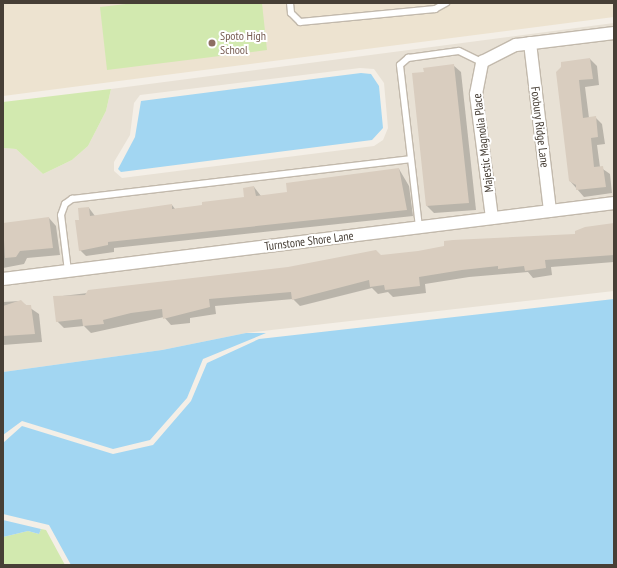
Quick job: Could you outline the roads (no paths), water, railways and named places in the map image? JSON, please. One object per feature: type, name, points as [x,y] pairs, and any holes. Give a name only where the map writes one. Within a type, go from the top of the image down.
[{"type":"street","points":[[482,62],[495,52],[530,43],[614,33]]},
{"type":"street","name":"Foxbury Ridge Lane","points":[[530,43],[550,211]]},
{"type":"street","name":"Majestic Magnolia Place","points":[[482,62],[476,94],[492,218]]},
{"type":"street","name":"Turnstone Shore Lane","points":[[3,279],[614,203]]},
{"type":"lane","points":[[290,3],[291,14],[300,22],[322,22],[436,9],[446,3]]},
{"type":"lane","points":[[419,227],[399,71],[401,62],[459,52],[482,62]]},
{"type":"lane","points":[[68,271],[61,215],[65,204],[72,199],[410,159]]},
{"type":"water","points":[[361,73],[371,74],[379,86],[383,128],[372,140],[121,172],[118,169],[135,137],[141,101]]},
{"type":"water","points":[[614,299],[614,565],[71,565],[49,525],[3,514],[3,443],[22,426],[113,454],[153,445],[191,401],[207,363],[259,339]]},
{"type":"water","points":[[246,333],[266,333],[203,359],[187,398],[150,440],[113,449],[22,421],[3,435],[3,372],[162,350]]},
{"type":"water","points":[[3,520],[41,529],[39,534],[28,531],[3,537]]},
{"type":"place","name":"Spoto High School","points":[[212,43]]}]
